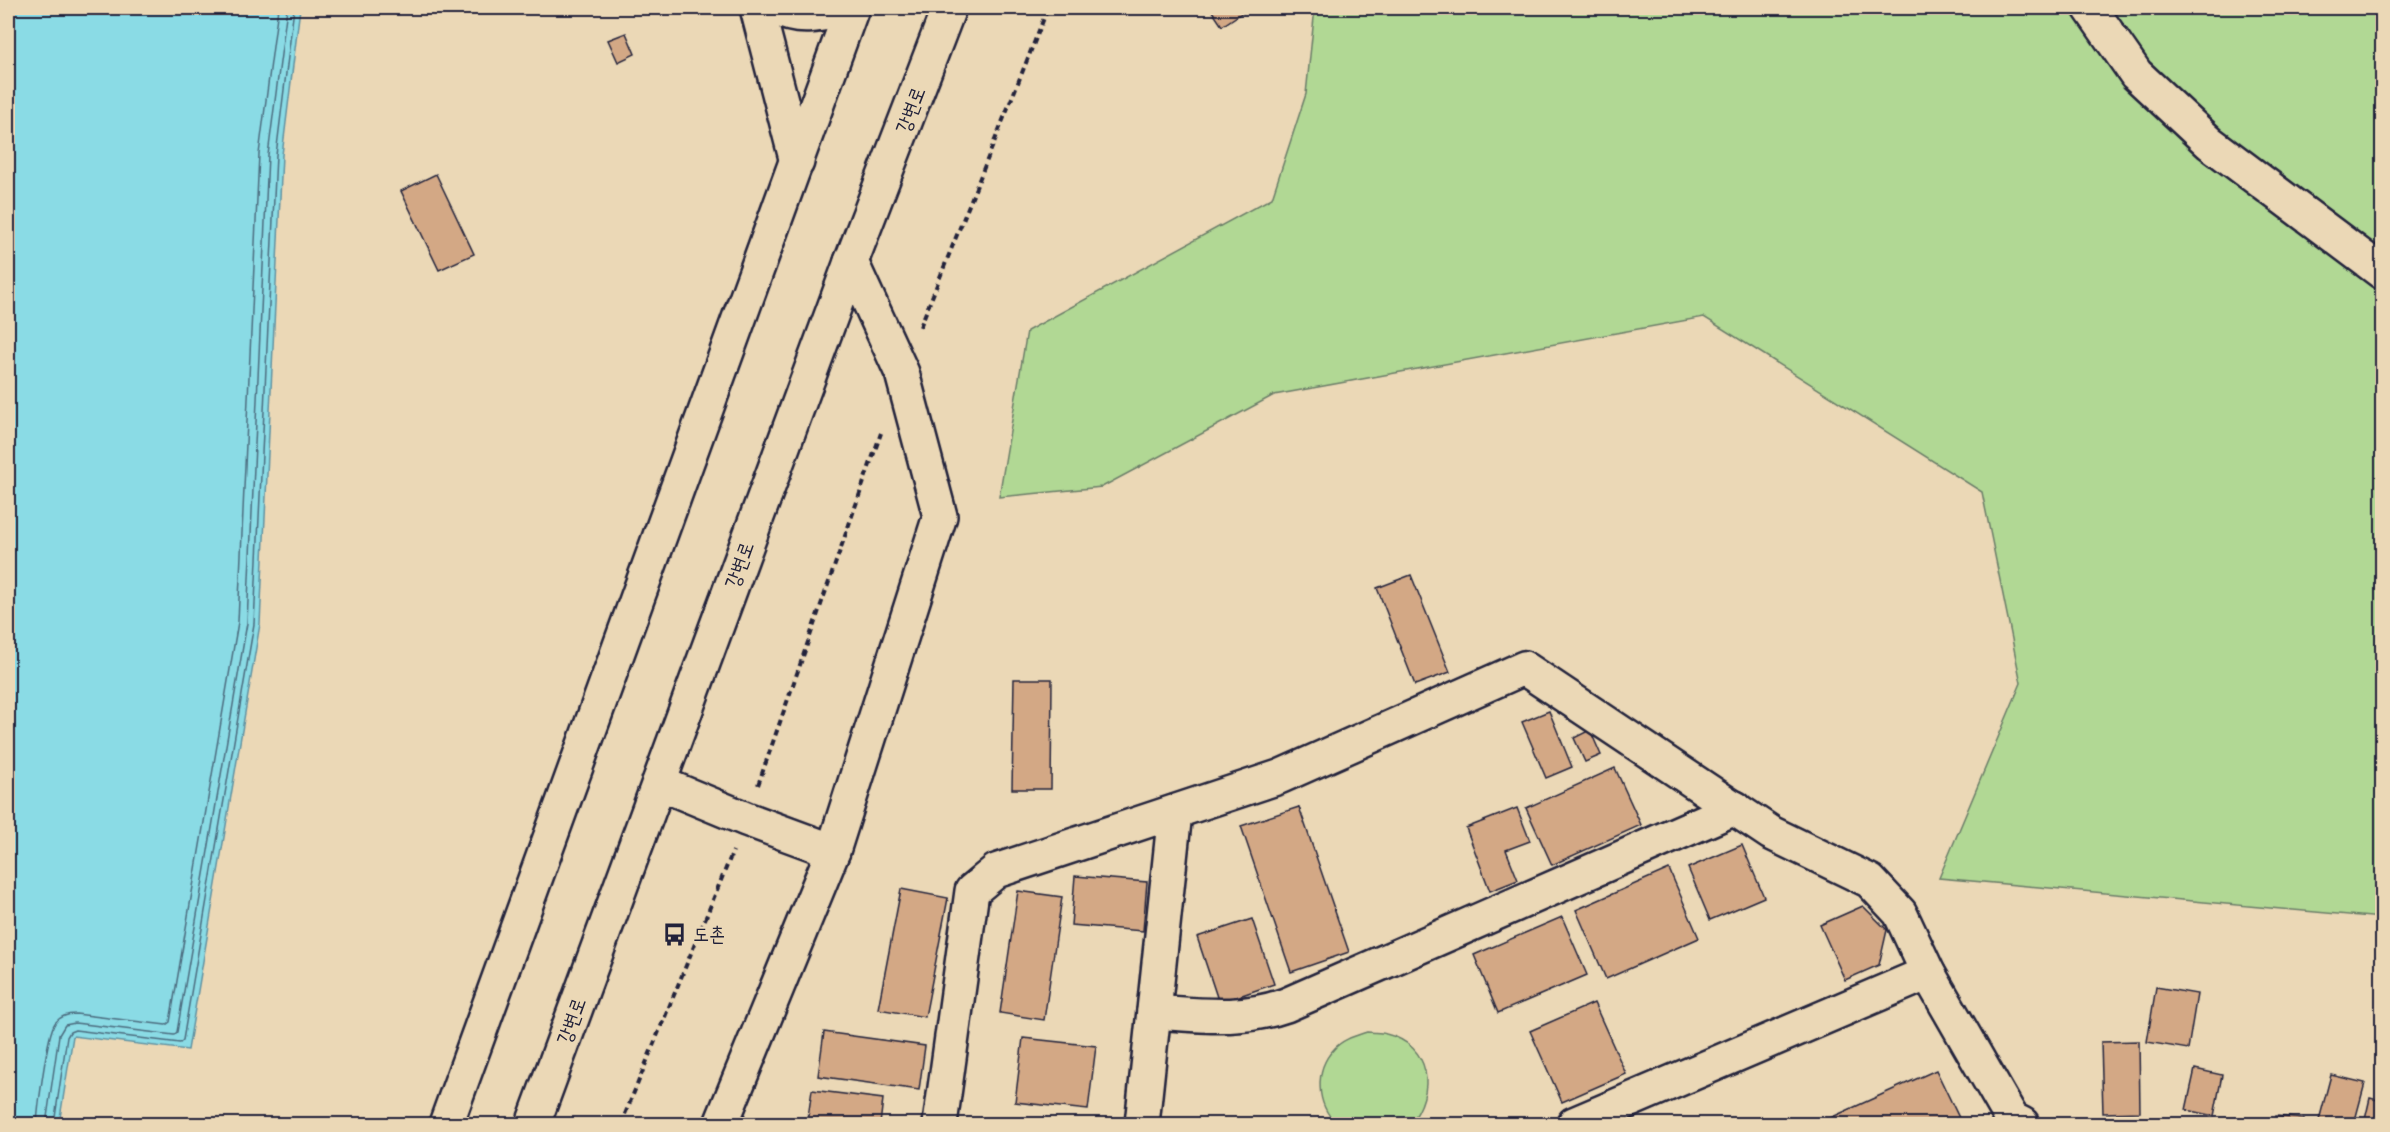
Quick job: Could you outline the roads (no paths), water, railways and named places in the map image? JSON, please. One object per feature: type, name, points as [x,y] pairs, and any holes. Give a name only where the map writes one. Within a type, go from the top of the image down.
[{"type":"street","points":[[757,8],[797,162]]},
{"type":"street","points":[[776,8],[785,13],[814,17],[851,8]]},
{"type":"street","points":[[446,1125],[851,8]]},
{"type":"street","name":"강변로","points":[[533,1125],[851,262],[949,8]]},
{"type":"street","points":[[2090,8],[2136,74],[2210,143],[2382,272]]},
{"type":"street","points":[[721,1125],[832,851],[940,516],[902,373],[851,262]]},
{"type":"street","points":[[940,1125],[972,891],[996,871],[1279,777],[1524,668],[1772,832],[1870,881],[1900,913],[1928,973],[2012,1119],[2022,1125]]},
{"type":"street","points":[[659,783],[832,851]]},
{"type":"street","points":[[1154,1012],[1232,1017],[1264,1013],[1735,808]]},
{"type":"street","points":[[1142,1125],[1175,812]]},
{"type":"street","points":[[1574,1125],[1928,973]]},
{"type":"water","points":[[8,8],[300,8],[282,155],[260,624],[188,1050],[73,1036],[59,1124],[8,1124]]},
{"type":"place","name":"도촌","points":[[675,934]]}]
